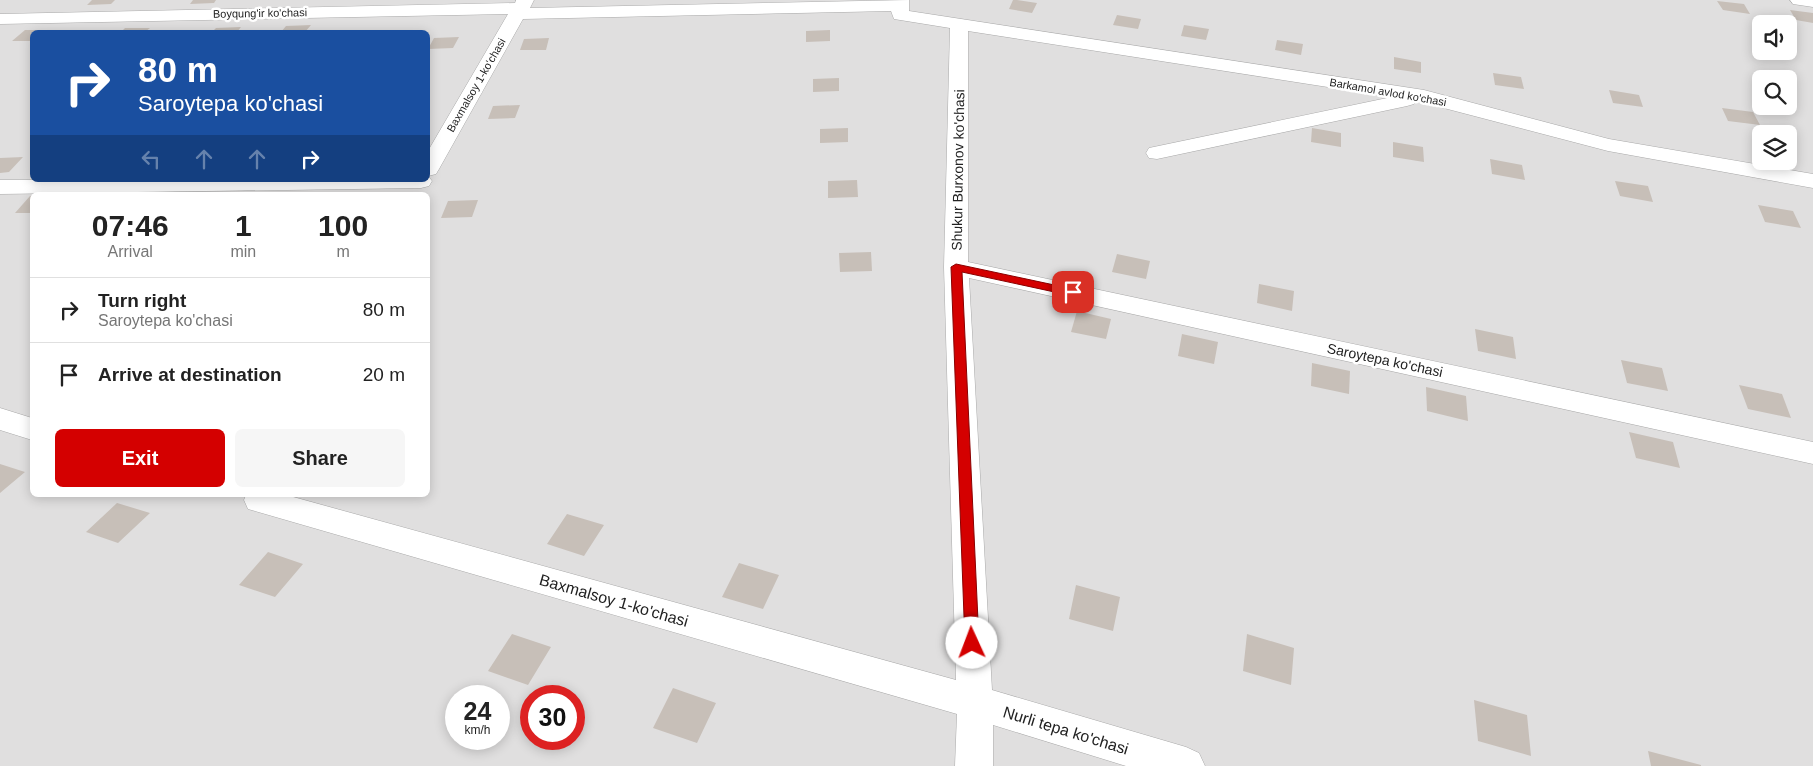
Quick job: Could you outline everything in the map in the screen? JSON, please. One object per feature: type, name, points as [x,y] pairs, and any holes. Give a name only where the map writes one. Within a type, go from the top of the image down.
[{"type":"street","points":[[1799,0],[1813,2]]},
{"type":"street","name":"Boyqung'ir ko'chasi","points":[[0,18],[521,7],[900,3]]},
{"type":"street","name":"Barkamol avlod ko'chasi","points":[[900,3],[900,15],[1424,96],[1608,145],[1813,180]]},
{"type":"street","name":"Baxmalsoy 1-ko'chasi","points":[[430,166],[521,7]]},
{"type":"street","name":"Shukur Burxonov ko'chasi","points":[[959,23],[956,267],[975,702],[974,766]]},
{"type":"street","points":[[1157,153],[1424,96]]},
{"type":"street","points":[[0,187],[301,182]]},
{"type":"street","name":"Saroytepa ko'chasi","points":[[956,267],[1813,453]]},
{"type":"street","points":[[0,419],[30,428]]},
{"type":"street","name":"Baxmalsoy 1-ko'chasi","points":[[255,497],[975,702]]},
{"type":"street","name":"Nurli tepa ko'chasi","points":[[975,702],[1186,766]]},
{"type":"shaded area","points":[[0,0],[1813,0],[1813,766],[0,766]]},
{"type":"building","points":[[92,0],[115,0],[111,4],[87,5]]},
{"type":"building","points":[[193,0],[216,0],[214,3],[190,4]]},
{"type":"building","points":[[1013,0],[1037,3],[1032,13],[1009,9]]},
{"type":"building","points":[[1717,1],[1744,4],[1750,14],[1723,10]]},
{"type":"building","points":[[1790,10],[1813,13],[1813,23],[1797,20],[1797,15],[1793,15]]},
{"type":"building","points":[[1117,15],[1141,19],[1138,29],[1113,25]]},
{"type":"building","points":[[311,25],[307,30],[283,30],[286,26]]},
{"type":"building","points":[[1184,25],[1209,29],[1206,40],[1181,36]]},
{"type":"building","points":[[241,27],[239,30],[214,30],[216,28]]},
{"type":"building","points":[[125,28],[150,28],[148,30],[123,30]]},
{"type":"building","points":[[25,30],[30,30],[30,41],[12,41]]},
{"type":"building","points":[[830,30],[830,41],[806,42],[806,31]]},
{"type":"building","points":[[459,37],[453,48],[430,49],[434,38]]},
{"type":"building","points":[[549,38],[546,50],[520,50],[524,39]]},
{"type":"building","points":[[1277,40],[1303,44],[1301,55],[1275,50]]},
{"type":"building","points":[[1394,57],[1421,62],[1421,73],[1394,69]]},
{"type":"building","points":[[1493,73],[1521,77],[1524,89],[1495,85]]},
{"type":"building","points":[[839,78],[839,91],[813,92],[813,79]]},
{"type":"building","points":[[1609,90],[1639,95],[1643,107],[1613,103]]},
{"type":"building","points":[[520,105],[515,118],[488,119],[493,106]]},
{"type":"building","points":[[1722,108],[1752,112],[1752,115],[1755,115],[1760,125],[1728,121]]},
{"type":"building","points":[[848,128],[848,142],[820,143],[820,129]]},
{"type":"building","points":[[1312,128],[1341,133],[1341,147],[1311,142]]},
{"type":"building","points":[[1393,142],[1423,147],[1424,162],[1393,157]]},
{"type":"building","points":[[23,157],[9,172],[0,173],[0,158]]},
{"type":"building","points":[[1490,159],[1522,165],[1525,180],[1492,174]]},
{"type":"building","points":[[857,180],[858,197],[828,198],[828,181]]},
{"type":"building","points":[[1615,181],[1648,186],[1653,202],[1620,196]]},
{"type":"building","points":[[30,196],[30,213],[15,213]]},
{"type":"building","points":[[478,200],[472,217],[441,218],[448,201]]},
{"type":"building","points":[[1758,205],[1793,211],[1801,228],[1765,222]]},
{"type":"building","points":[[871,252],[872,271],[840,272],[839,253]]},
{"type":"building","points":[[1117,254],[1150,261],[1146,279],[1112,272]]},
{"type":"building","points":[[1259,284],[1294,291],[1292,311],[1257,303]]},
{"type":"building","points":[[1077,311],[1111,319],[1106,339],[1071,332]]},
{"type":"building","points":[[1475,329],[1513,337],[1516,359],[1478,351]]},
{"type":"building","points":[[1182,334],[1218,342],[1214,364],[1178,356]]},
{"type":"building","points":[[1621,360],[1662,368],[1668,391],[1627,383]]},
{"type":"building","points":[[1312,363],[1350,371],[1349,394],[1311,386]]},
{"type":"building","points":[[1739,385],[1782,394],[1791,418],[1748,409]]},
{"type":"building","points":[[1426,387],[1466,396],[1468,421],[1427,411]]},
{"type":"building","points":[[1629,432],[1673,442],[1680,468],[1636,458]]},
{"type":"building","points":[[0,464],[25,472],[0,493]]},
{"type":"building","points":[[117,503],[150,513],[118,543],[86,532]]},
{"type":"building","points":[[567,514],[604,525],[584,556],[547,544]]},
{"type":"building","points":[[268,552],[303,564],[275,597],[239,585]]},
{"type":"building","points":[[739,563],[779,575],[763,609],[722,597]]},
{"type":"building","points":[[1076,585],[1120,597],[1113,631],[1069,619]]},
{"type":"building","points":[[512,634],[551,647],[528,685],[488,671]]},
{"type":"building","points":[[1247,634],[1294,648],[1291,685],[1243,671]]},
{"type":"building","points":[[673,688],[716,703],[697,743],[653,728]]},
{"type":"building","points":[[1474,700],[1527,715],[1531,756],[1478,741]]},
{"type":"building","points":[[1648,751],[1701,765],[1701,766],[1651,766]]},
{"type":"route","points":[[972,643],[956,267],[1073,292]]}]
